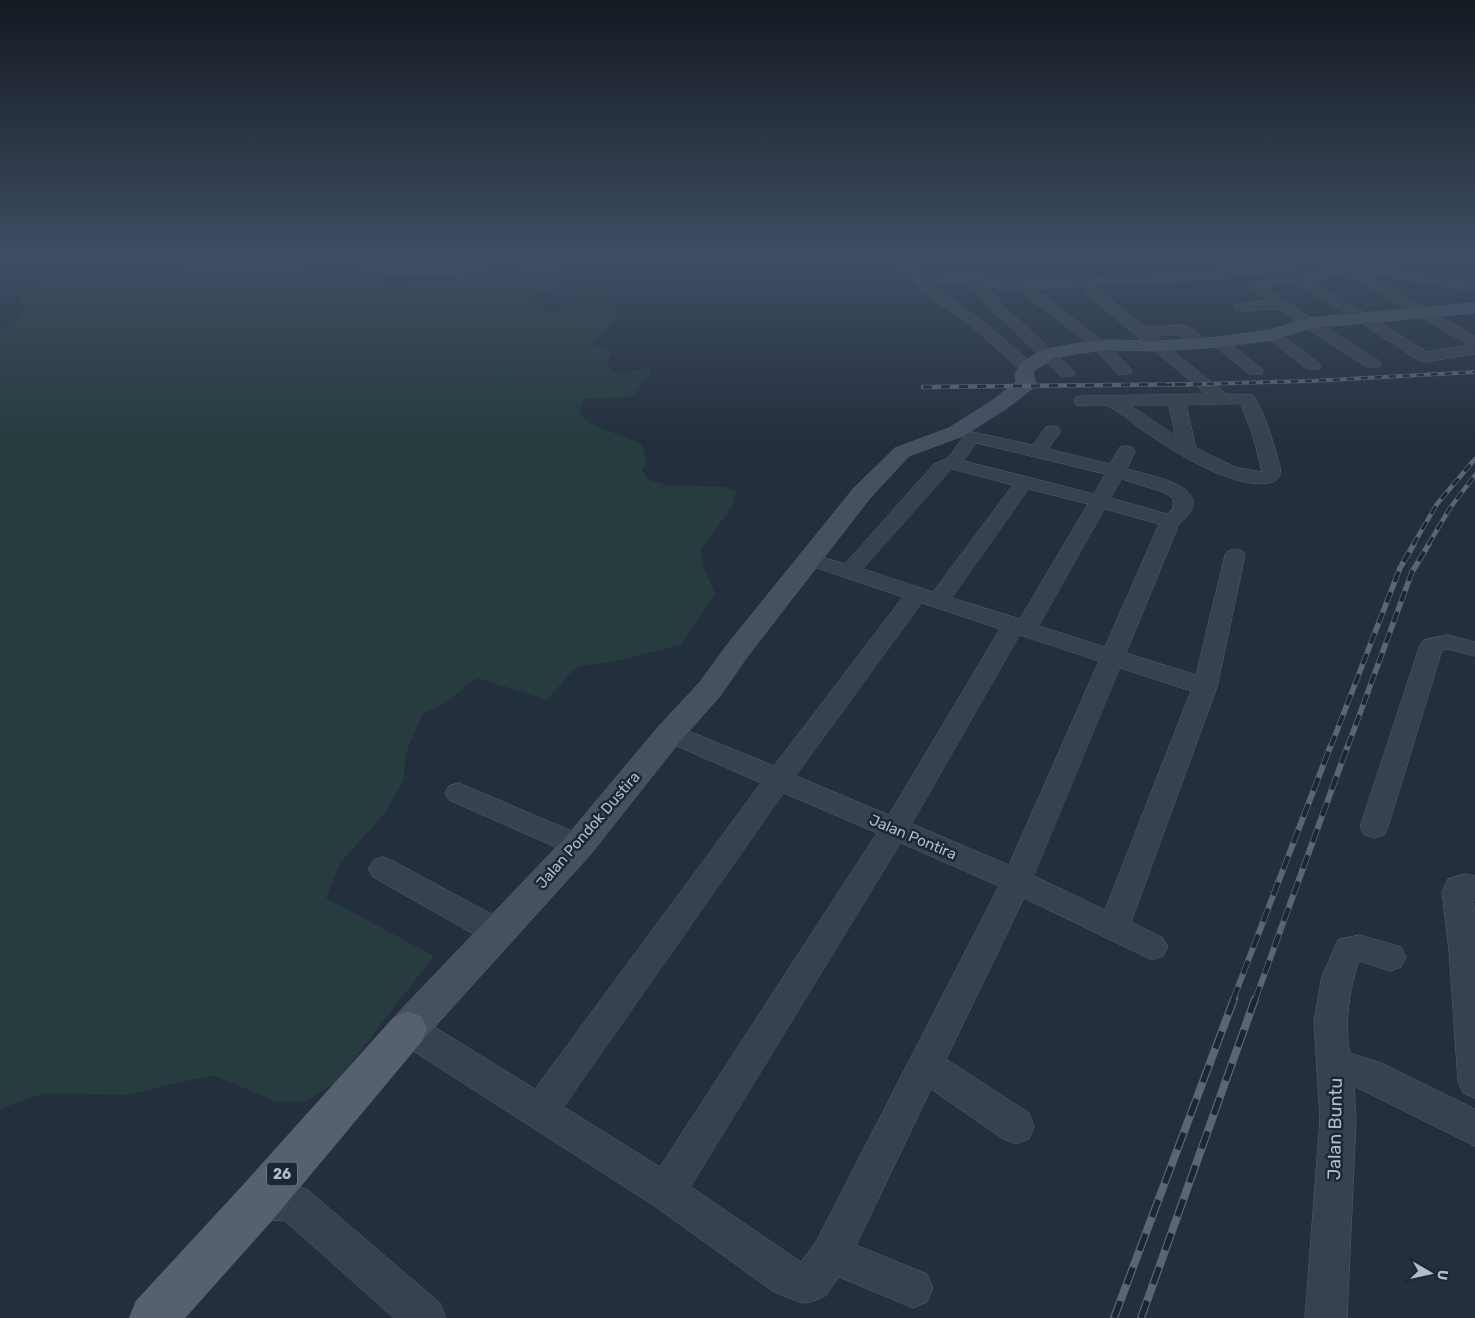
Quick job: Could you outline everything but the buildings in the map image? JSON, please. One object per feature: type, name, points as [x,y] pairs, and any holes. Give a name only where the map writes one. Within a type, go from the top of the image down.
[{"type":"main road","points":[[1028,367],[1048,354],[1099,346],[1160,346],[1219,342],[1273,335],[1308,323],[1351,319]]},
{"type":"main road","name":"Jalan Pondok Dustira","points":[[154,1318],[260,1200],[408,1029],[578,846],[670,733],[710,689],[808,559],[862,493],[902,452],[956,432],[1000,404],[1026,384],[1024,374],[1028,367]]},
{"type":"street","points":[[971,319],[1014,359],[1028,367]]},
{"type":"street","points":[[1009,319],[1067,373]]},
{"type":"street","points":[[1064,319],[1099,346],[1124,371]]},
{"type":"street","points":[[1127,319],[1222,399]]},
{"type":"street","points":[[1302,319],[1373,364]]},
{"type":"street","points":[[1368,319],[1424,356],[1475,349]]},
{"type":"street","points":[[1434,319],[1475,342]]},
{"type":"street","points":[[1144,332],[1183,330],[1200,344]]},
{"type":"street","points":[[1273,335],[1314,366]]},
{"type":"street","points":[[1219,342],[1254,371]]},
{"type":"street","points":[[1082,401],[1112,400],[1247,399],[1262,436],[1271,475],[1263,478],[1233,472],[1208,462],[1112,400]]},
{"type":"street","points":[[1176,400],[1187,450]]},
{"type":"street","points":[[1037,452],[1052,431]]},
{"type":"street","points":[[408,1029],[666,1192],[795,1282],[811,1282],[831,1254],[1017,882],[1170,522],[1182,511],[1184,506],[1181,495],[1167,486],[972,437],[953,464]]},
{"type":"street","points":[[666,1192],[1099,501],[1126,451]]},
{"type":"street","points":[[848,572],[946,464],[953,464],[1099,501],[1170,522]]},
{"type":"street","points":[[540,1111],[778,780],[1025,482]]},
{"type":"street","points":[[1113,928],[1205,687],[1235,555]]},
{"type":"street","points":[[808,559],[1205,687]]},
{"type":"street","points":[[1374,827],[1432,645],[1448,642],[1475,649]]},
{"type":"street","name":"Jalan Pontira","points":[[670,733],[1017,882],[1152,948]]},
{"type":"street","points":[[459,793],[578,846]]},
{"type":"street","points":[[384,870],[497,932]]},
{"type":"street","points":[[1475,888],[1466,886],[1459,888],[1457,892],[1465,950],[1475,1081]]},
{"type":"street","points":[[1335,1064],[1330,1047],[1331,1015],[1339,969],[1349,949],[1360,948],[1390,957]]},
{"type":"street","name":"Jalan Buntu","points":[[1326,1318],[1338,1119],[1335,1064],[1369,1074],[1475,1128]]},
{"type":"street","points":[[925,1065],[1016,1126]]},
{"type":"street","points":[[260,1200],[279,1200],[294,1204],[425,1318]]},
{"type":"street","points":[[831,1254],[913,1288]]},
{"type":"green space","points":[[18,319],[615,319],[591,344],[611,351],[607,365],[617,373],[650,369],[651,374],[643,380],[636,396],[584,399],[579,412],[592,424],[642,445],[646,462],[642,470],[647,479],[666,485],[727,487],[736,491],[732,507],[700,550],[703,566],[715,594],[681,645],[613,662],[581,666],[572,671],[547,700],[477,678],[442,705],[422,714],[405,756],[404,780],[385,813],[340,863],[326,898],[434,956],[336,1082],[306,1101],[277,1102],[213,1075],[126,1095],[44,1093],[0,1109],[0,329]]},
{"type":"railway","points":[[1195,384],[1311,381],[1475,372]]},
{"type":"railway","points":[[923,387],[1195,384]]},
{"type":"railway","points":[[1165,385],[1195,384]]},
{"type":"railway","points":[[1195,384],[1212,384]]},
{"type":"railway","points":[[1413,545],[1437,504],[1475,459]]},
{"type":"railway","points":[[1428,545],[1450,508],[1475,475]]},
{"type":"railway","points":[[1331,746],[1400,568],[1414,544]]},
{"type":"railway","points":[[1348,746],[1412,572],[1429,544]]},
{"type":"railway","points":[[1233,1000],[1331,745]]},
{"type":"railway","points":[[1255,1000],[1348,745]]},
{"type":"railway","points":[[1114,1318],[1234,999]]},
{"type":"railway","points":[[1141,1318],[1255,999]]}]
